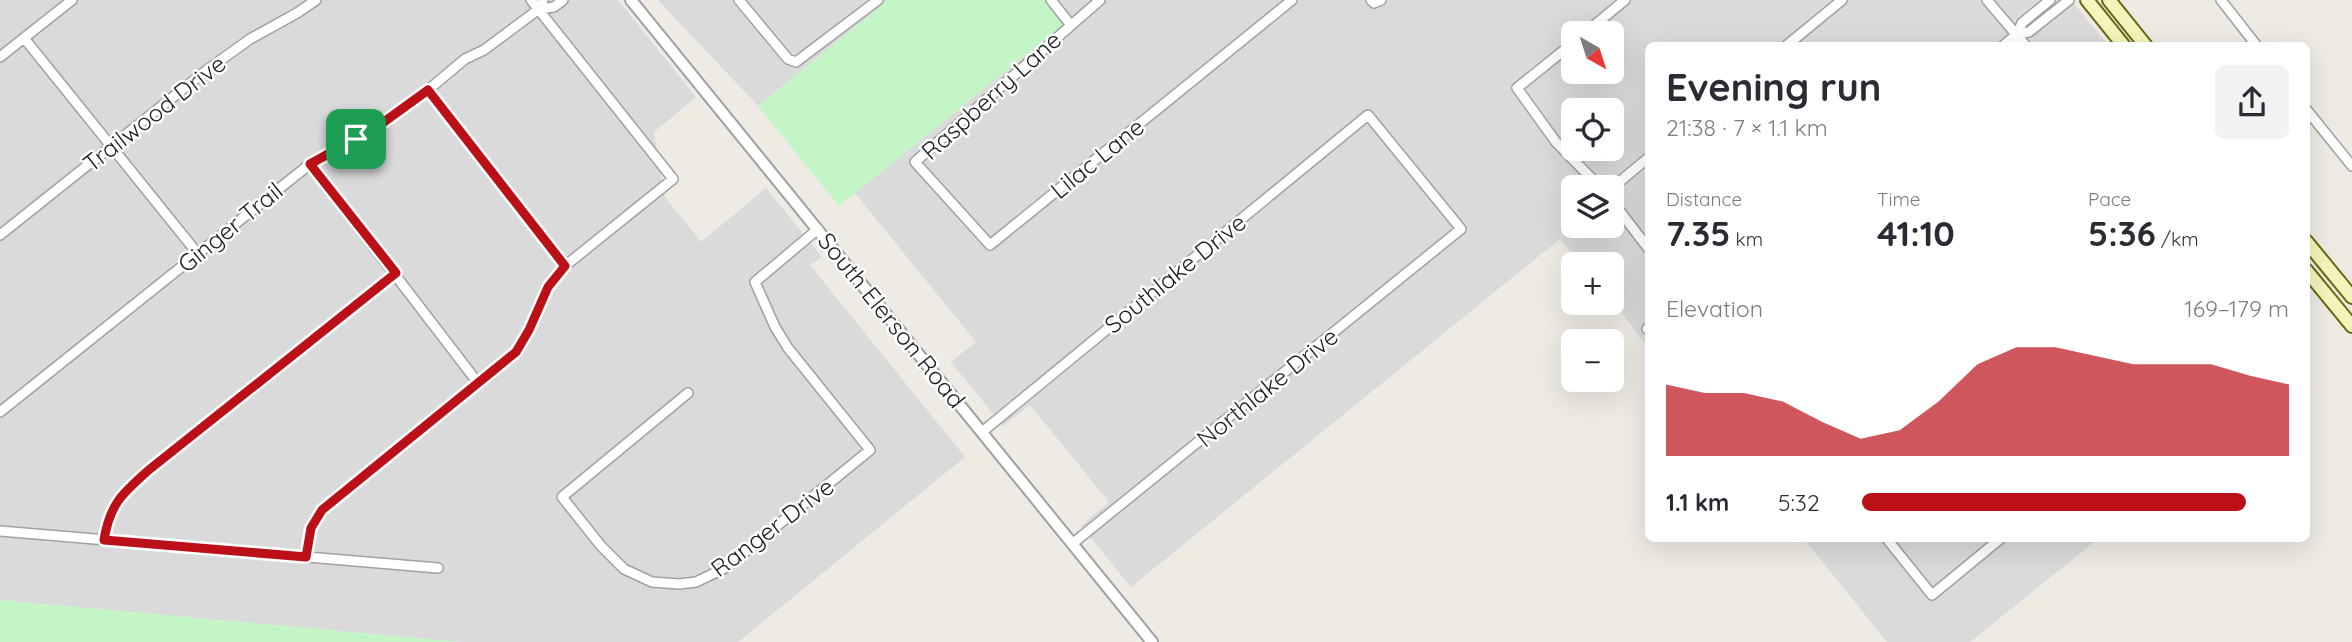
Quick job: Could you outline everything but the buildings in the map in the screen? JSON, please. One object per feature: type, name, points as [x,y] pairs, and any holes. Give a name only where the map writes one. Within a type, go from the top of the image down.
[{"type":"main road","points":[[2087,0],[2121,42]]},
{"type":"main road","points":[[2109,0],[2143,42]]},
{"type":"main road","points":[[2310,246],[2352,297]]},
{"type":"main road","points":[[2310,275],[2352,326]]},
{"type":"street","points":[[0,57],[72,0]]},
{"type":"street","name":"Trailwood Drive","points":[[0,235],[207,70],[250,39],[316,0]]},
{"type":"street","points":[[306,557],[311,528],[322,510],[516,352],[548,287],[565,266],[673,179],[541,5],[531,0]]},
{"type":"street","name":"Ginger Trail","points":[[0,412],[310,164],[377,127],[541,5],[554,7],[563,0]]},
{"type":"street","name":"South Elerson Road","points":[[631,0],[1152,642]]},
{"type":"street","points":[[739,0],[788,60],[796,62],[878,0]]},
{"type":"street","points":[[1051,0],[1070,24]]},
{"type":"street","name":"Raspberry Lane","points":[[915,162],[1100,0]]},
{"type":"street","name":"Lilac Lane","points":[[915,162],[990,246],[1292,0]]},
{"type":"street","points":[[1600,21],[1625,0]]},
{"type":"street","points":[[1791,42],[1842,0]]},
{"type":"street","points":[[1987,0],[2023,42]]},
{"type":"street","points":[[2008,42],[2017,34],[2022,23],[2050,0]]},
{"type":"street","points":[[2017,34],[2029,32],[2069,0]]},
{"type":"street","points":[[2221,0],[2254,42]]},
{"type":"street","points":[[24,38],[198,254]]},
{"type":"street","points":[[1561,53],[1517,88],[1556,142],[1588,175]]},
{"type":"street","points":[[428,90],[565,266]]},
{"type":"street","points":[[2310,114],[2352,166]]},
{"type":"street","name":"Northlake Drive","points":[[1072,544],[1461,229],[1368,115]]},
{"type":"street","name":"Southlake Drive","points":[[982,432],[1368,115]]},
{"type":"street","points":[[1624,178],[1645,160]]},
{"type":"street","points":[[310,164],[478,383]]},
{"type":"street","points":[[1624,217],[1645,244]]},
{"type":"street","name":"Ranger Drive","points":[[688,393],[562,497],[618,564],[645,579],[666,583],[696,582],[725,568],[870,450],[788,348],[770,318],[755,282],[818,229]]},
{"type":"street","points":[[104,540],[107,518],[121,494],[396,273]]},
{"type":"street","points":[[0,531],[438,568]]},
{"type":"street","points":[[1889,542],[1932,594],[1996,542]]},
{"type":"shaded area","points":[[0,0],[618,0],[696,97],[654,132],[665,197],[701,242],[766,188],[822,257],[810,265],[965,457],[738,642],[460,642],[0,600]]},
{"type":"shaded area","points":[[658,0],[888,0],[758,106]]},
{"type":"shaded area","points":[[1045,0],[2071,0],[2106,42],[1645,42],[1645,343],[1623,315],[1624,252],[1571,252],[1560,239],[1131,587],[1081,526],[1109,502],[1030,405],[1003,426],[951,362],[976,342],[855,193],[1064,24]]},
{"type":"shaded area","points":[[1806,542],[2094,542],[1970,642],[1887,642]]},
{"type":"green space","points":[[888,0],[1045,0],[1064,24],[839,206],[758,106]]},
{"type":"green space","points":[[0,600],[460,642],[0,642]]},
{"type":"route","points":[[428,90],[565,266],[548,287],[516,352],[322,510],[311,528],[306,557],[104,540],[107,518],[121,494],[396,273],[310,164],[356,139],[428,90]]}]
